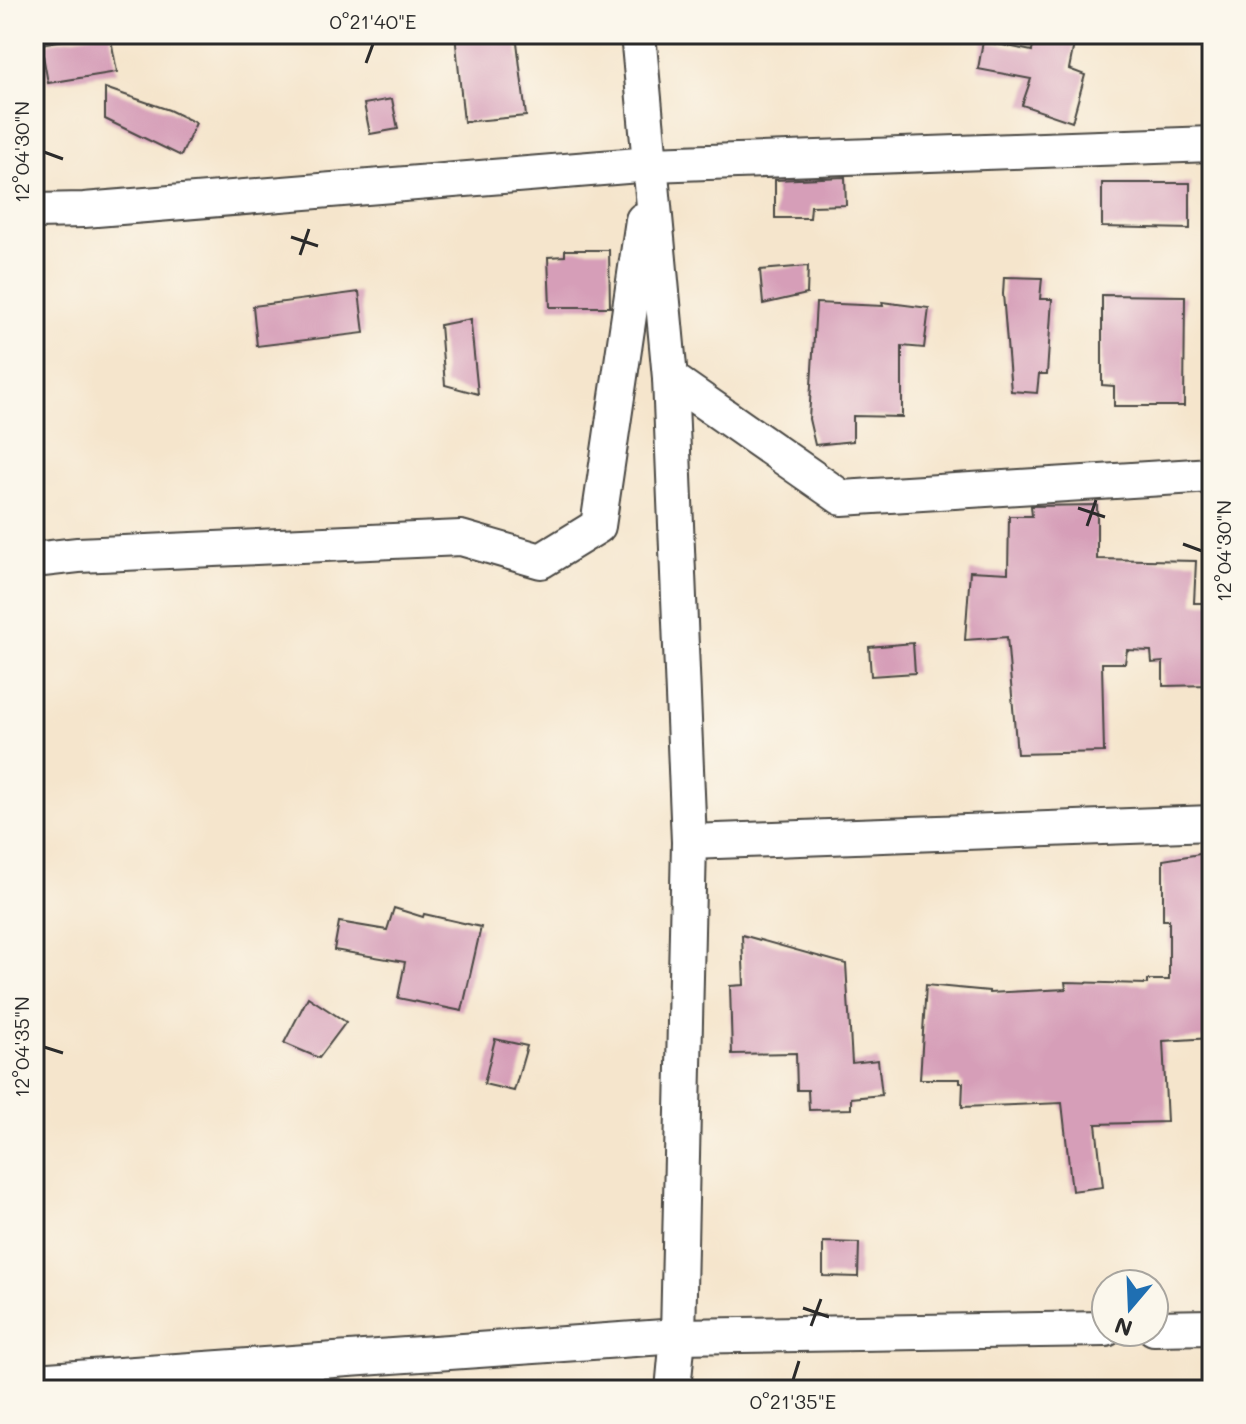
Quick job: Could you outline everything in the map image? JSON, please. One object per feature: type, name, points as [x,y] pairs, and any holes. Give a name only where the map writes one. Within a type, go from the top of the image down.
[{"type":"street","points":[[638,34],[670,378],[689,842],[678,1336],[673,1390]]},
{"type":"street","points":[[34,211],[84,210],[651,164],[1212,144]]},
{"type":"street","points":[[34,560],[78,555],[461,538],[541,561],[598,526],[651,164]]},
{"type":"street","points":[[670,378],[842,498],[1212,475]]},
{"type":"street","points":[[689,842],[1212,823]]},
{"type":"street","points":[[1170,1328],[1212,1327]]},
{"type":"street","points":[[34,1381],[678,1336],[1090,1329]]},
{"type":"building","points":[[110,34],[117,72],[48,83],[41,44]]},
{"type":"building","points":[[455,34],[516,34],[526,116],[464,122]]},
{"type":"building","points":[[1035,36],[1074,44],[1069,69],[1085,75],[1072,122],[1022,105],[1031,79],[978,69],[983,41],[1032,51]]},
{"type":"building","points":[[105,88],[169,110],[196,123],[181,156],[105,119]]},
{"type":"building","points":[[392,99],[398,129],[370,134],[364,104]]},
{"type":"building","points":[[845,177],[846,205],[811,206],[810,218],[775,218],[775,180]]},
{"type":"building","points":[[1102,183],[1190,183],[1190,229],[1102,227]]},
{"type":"building","points":[[565,250],[609,250],[610,307],[550,307],[548,257],[565,256]]},
{"type":"building","points":[[808,266],[807,294],[763,304],[760,270]]},
{"type":"building","points":[[1004,277],[1042,278],[1040,299],[1052,299],[1047,374],[1039,374],[1037,393],[1011,391]]},
{"type":"building","points":[[359,292],[364,333],[257,346],[253,306]]},
{"type":"building","points":[[1102,295],[1185,296],[1184,406],[1114,406],[1114,386],[1102,385]]},
{"type":"building","points":[[882,302],[929,308],[924,348],[902,346],[902,417],[853,416],[853,441],[815,445],[809,419],[816,303],[883,306]]},
{"type":"building","points":[[471,319],[478,394],[445,385],[440,325]]},
{"type":"building","points":[[1097,505],[1097,559],[1196,561],[1194,603],[1212,603],[1212,685],[1163,686],[1163,662],[1152,663],[1151,651],[1127,650],[1125,663],[1102,663],[1104,752],[1017,754],[1007,637],[965,640],[970,571],[1008,573],[1009,516],[1032,516],[1031,506]]},
{"type":"building","points":[[913,643],[915,673],[871,676],[869,647]]},
{"type":"building","points":[[1212,852],[1212,1038],[1163,1041],[1167,1122],[1096,1124],[1103,1187],[1072,1191],[1062,1103],[962,1107],[963,1083],[960,1079],[920,1079],[926,985],[989,993],[1066,989],[1065,982],[1147,984],[1147,980],[1169,980],[1169,920],[1163,920],[1163,860]]},
{"type":"building","points":[[394,908],[423,917],[424,914],[481,927],[462,1011],[398,998],[405,962],[334,950],[339,922],[387,930]]},
{"type":"building","points":[[742,935],[846,964],[852,1063],[878,1060],[882,1095],[851,1098],[851,1109],[809,1110],[808,1090],[797,1090],[796,1053],[732,1054],[730,986],[744,985]]},
{"type":"building","points":[[308,997],[346,1022],[319,1058],[284,1043]]},
{"type":"building","points":[[495,1039],[527,1046],[514,1091],[484,1084]]},
{"type":"building","points":[[823,1242],[859,1243],[858,1277],[823,1276]]}]
